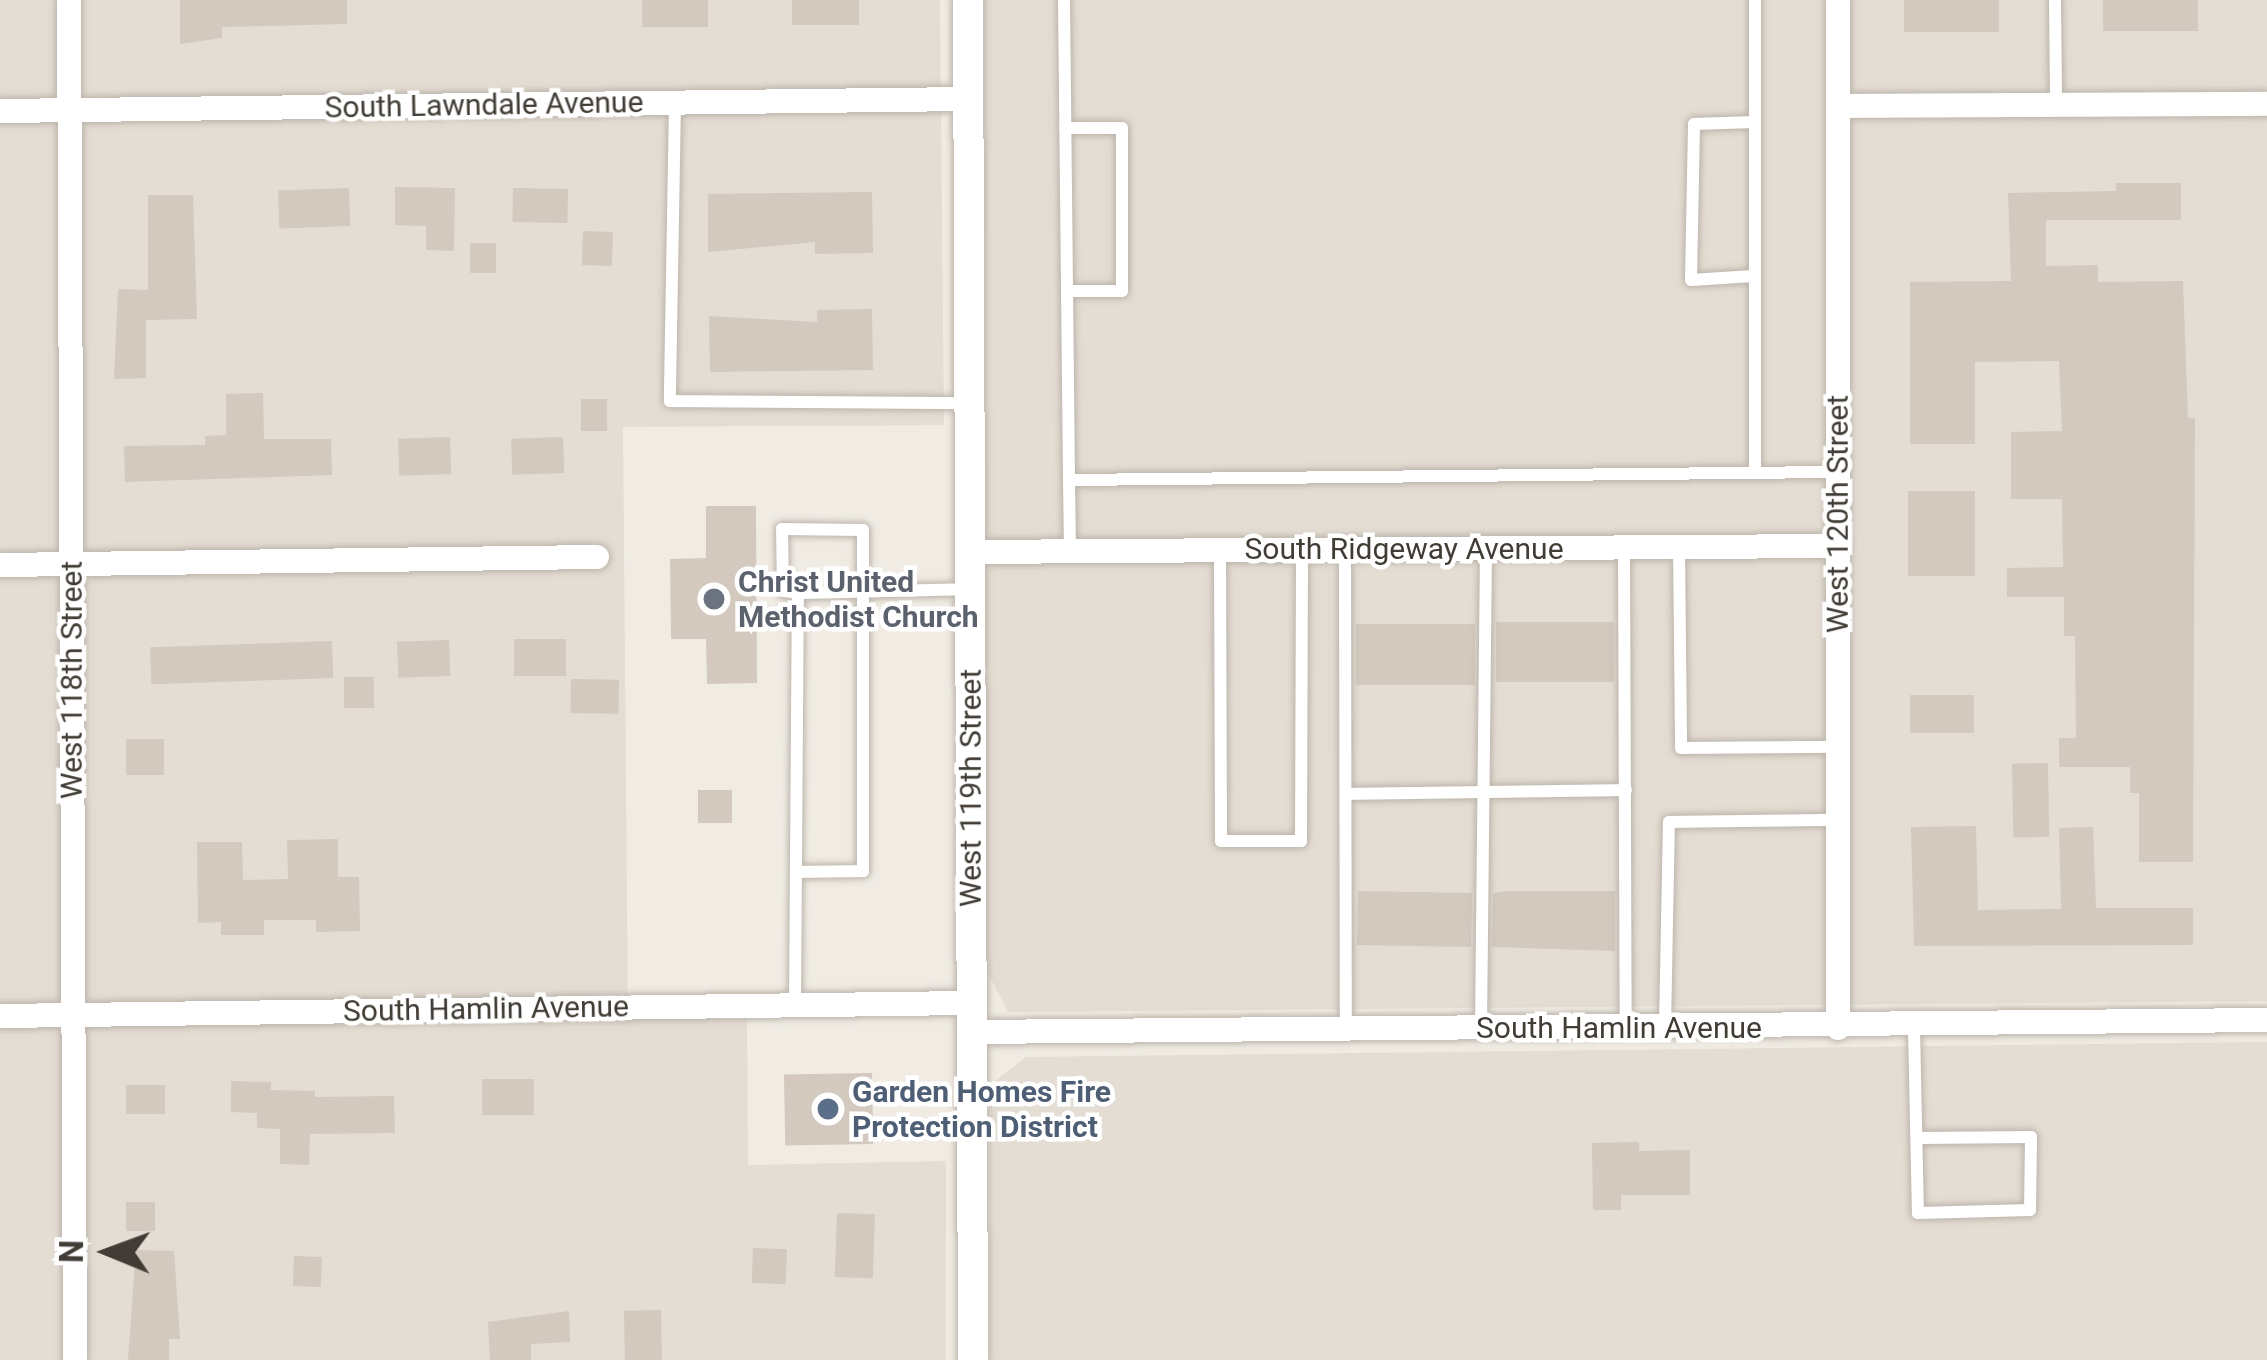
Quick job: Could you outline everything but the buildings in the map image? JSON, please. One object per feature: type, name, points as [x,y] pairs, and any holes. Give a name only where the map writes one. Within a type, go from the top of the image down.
[{"type":"street","name":"West 118th Street","points":[[69,0],[75,1360]]},
{"type":"street","name":"West 119th Street","points":[[968,0],[973,1360]]},
{"type":"street","name":"West 120th Street","points":[[1838,0],[1838,1028]]},
{"type":"street","name":"South Lawndale Avenue","points":[[0,112],[968,99]]},
{"type":"street","points":[[1839,106],[2267,104]]},
{"type":"street","name":"South Ridgeway Avenue","points":[[970,552],[1839,546]]},
{"type":"street","points":[[0,565],[597,556]]},
{"type":"street","name":"South Hamlin Avenue","points":[[0,1016],[795,1004],[972,1017],[1346,1029],[1914,1028],[2267,1020]]},
{"type":"lane","points":[[1064,0],[1070,551]]},
{"type":"lane","points":[[1755,0],[1755,473]]},
{"type":"lane","points":[[2055,0],[2056,106]]},
{"type":"lane","points":[[675,103],[670,400],[969,403]]},
{"type":"lane","points":[[1754,122],[1694,124],[1691,280],[1754,276]]},
{"type":"lane","points":[[1065,128],[1122,128],[1122,292],[1067,291]]},
{"type":"lane","points":[[1069,480],[1838,472]]},
{"type":"lane","points":[[798,872],[863,871],[861,592],[863,530],[782,529],[783,590],[798,593],[861,592],[970,589]]},
{"type":"lane","points":[[1624,547],[1626,1029]]},
{"type":"lane","points":[[1678,547],[1681,748],[1838,747]]},
{"type":"lane","points":[[1481,1029],[1486,548]]},
{"type":"lane","points":[[1345,549],[1346,1029]]},
{"type":"lane","points":[[1220,550],[1221,841],[1301,841],[1302,550]]},
{"type":"lane","points":[[795,1004],[798,593]]},
{"type":"lane","points":[[1346,794],[1627,790]]},
{"type":"lane","points":[[1665,1028],[1669,822],[1838,820]]},
{"type":"lane","points":[[1914,1028],[1918,1213],[2030,1210],[2031,1138],[1918,1138]]},
{"type":"shaded area","points":[[0,0],[940,0],[944,425],[623,427],[628,1019],[747,1019],[748,1165],[946,1161],[946,1360],[0,1360]]},
{"type":"shaded area","points":[[984,0],[2267,0],[2267,1001],[1008,1012],[987,971]]},
{"type":"shaded area","points":[[2267,1042],[2267,1360],[990,1360],[989,1086],[1026,1057]]},
{"type":"place","name":"Christ United Methodist Church","points":[[714,599]]},
{"type":"place","name":"Garden Homes Fire Protection District","points":[[828,1109]]}]
